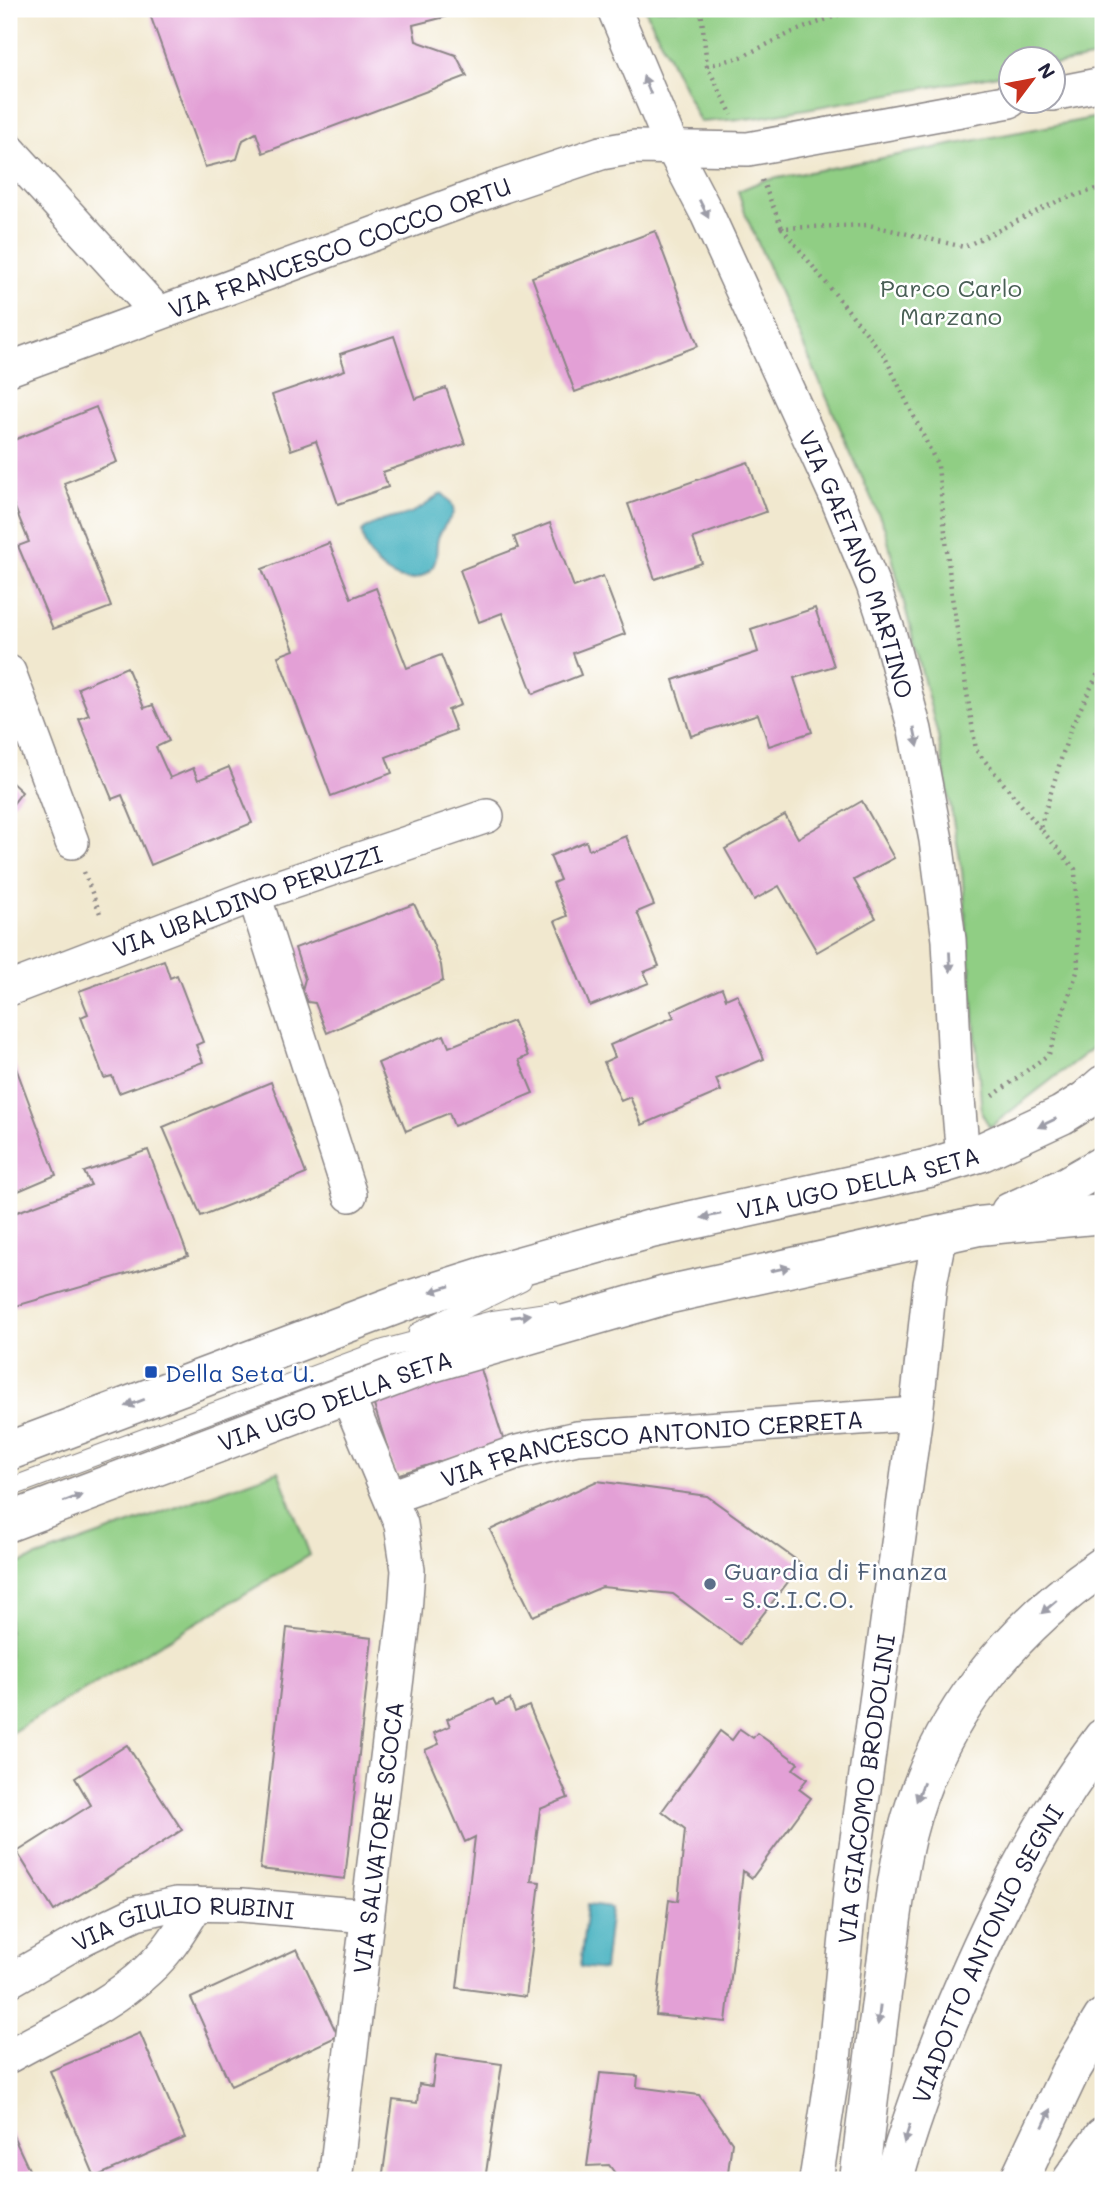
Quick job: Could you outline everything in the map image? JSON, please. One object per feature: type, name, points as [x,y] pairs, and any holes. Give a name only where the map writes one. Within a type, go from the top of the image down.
[{"type":"street","name":"VIA GAETANO MARTINO","points":[[614,9],[673,149],[707,214],[836,496],[873,585],[890,636],[915,730],[938,853],[950,940],[962,1158]]},
{"type":"street","points":[[1066,91],[1103,84]]},
{"type":"street","name":"VIA FRANCESCO COCCO ORTU","points":[[9,369],[570,163],[617,149],[748,149],[996,104]]},
{"type":"street","points":[[9,150],[158,313]]},
{"type":"street","points":[[10,679],[72,842]]},
{"type":"street","name":"VIA UBALDINO PERUZZI","points":[[9,989],[254,895],[487,816]]},
{"type":"street","points":[[254,895],[350,1195]]},
{"type":"street","name":"VIA UGO DELLA SETA","points":[[9,1451],[432,1292],[651,1229],[929,1168],[962,1158],[1000,1145],[1055,1119],[1086,1100],[1103,1085]]},
{"type":"street","points":[[979,1226],[1061,1189],[1103,1165]]},
{"type":"street","points":[[979,1226],[1103,1214]]},
{"type":"street","name":"VIA UGO DELLA SETA","points":[[9,1522],[428,1364],[666,1295],[979,1226]]},
{"type":"street","name":"VIA GIACOMO BRODOLINI","points":[[816,2180],[833,2070],[852,1875],[916,1414],[930,1284],[940,1234]]},
{"type":"street","name":"VIA SALVATORE SCOCA","points":[[335,2180],[408,1570],[401,1524],[347,1395]]},
{"type":"street","name":"VIA FRANCESCO ANTONIO CERRETA","points":[[391,1497],[517,1452],[577,1438],[916,1414]]},
{"type":"street","points":[[859,2180],[897,1885],[907,1832],[925,1779],[961,1708],[1002,1653],[1049,1607],[1103,1566]]},
{"type":"street","name":"VIADOTTO ANTONIO SEGNI","points":[[894,2180],[915,2109],[975,1958],[1033,1846],[1101,1742]]},
{"type":"street","name":"VIA GIULIO RUBINI","points":[[9,1981],[84,1938],[136,1913],[176,1904],[242,1905],[367,1916]]},
{"type":"street","points":[[9,2056],[122,1992],[150,1969],[174,1941],[197,1904]]},
{"type":"street","points":[[1019,2180],[1059,2093],[1103,2018]]},
{"type":"street","points":[[1072,2180],[1103,2137]]},
{"type":"lane","name":"VIA UGO DELLA SETA","points":[[384,1349],[600,1244]]},
{"type":"lane","name":"VIA UGO DELLA SETA","points":[[9,1488],[384,1349],[493,1320],[666,1295]]},
{"type":"path","points":[[707,66],[741,57],[793,32],[854,9]]},
{"type":"path","points":[[987,1105],[992,1096],[1049,1054],[1078,968],[1074,869],[976,750],[952,597],[938,466],[884,355],[782,228],[869,225],[964,247],[1058,201],[1103,187]]},
{"type":"path","points":[[1040,828],[1070,730],[1103,663]]},
{"type":"path","points":[[72,842],[115,949]]},
{"type":"green space","points":[[645,9],[1103,9],[1103,56],[1066,63],[1066,46],[996,46],[996,75],[755,118],[700,122]]},
{"type":"green space","name":"Parco Carlo Marzano","points":[[1103,116],[1103,1040],[990,1127],[982,1114],[962,871],[938,736],[885,529],[746,216],[738,191],[762,181]]},
{"type":"green space","points":[[278,1471],[310,1555],[9,1734],[9,1567]]},
{"type":"water","points":[[442,493],[453,506],[453,511],[441,530],[436,558],[431,569],[420,577],[409,580],[387,572],[370,554],[362,532],[375,524],[412,513]]},
{"type":"water","points":[[587,1905],[611,1908],[604,1970],[580,1967]]},
{"type":"building","points":[[148,9],[441,9],[445,17],[413,25],[416,41],[456,55],[467,76],[263,153],[256,133],[243,140],[237,159],[205,167]]},
{"type":"building","points":[[655,231],[698,346],[575,392],[532,277]]},
{"type":"building","points":[[394,336],[415,399],[446,388],[465,444],[383,472],[388,487],[338,504],[316,441],[291,450],[272,395],[345,370],[340,354]]},
{"type":"building","points":[[96,407],[117,462],[64,483],[111,607],[53,629],[18,546],[29,542],[9,493],[9,442]]},
{"type":"building","points":[[748,462],[766,512],[693,538],[702,563],[655,579],[628,504]]},
{"type":"building","points":[[550,523],[574,587],[603,576],[625,634],[573,653],[581,675],[533,694],[502,613],[479,622],[460,570],[518,548],[514,537]]},
{"type":"building","points":[[329,543],[351,598],[376,588],[407,668],[441,655],[461,705],[448,710],[456,730],[386,757],[392,773],[331,796],[278,656],[294,650],[262,569]]},
{"type":"building","points":[[815,608],[834,666],[794,678],[812,732],[769,746],[758,714],[691,736],[673,680],[758,652],[751,629]]},
{"type":"building","points":[[127,667],[144,708],[153,705],[169,741],[156,747],[170,778],[193,768],[198,780],[229,767],[252,823],[151,865],[122,795],[112,799],[79,719],[89,715],[78,688]]},
{"type":"building","points":[[9,780],[22,792],[9,809]]},
{"type":"building","points":[[862,801],[894,858],[854,880],[876,918],[817,952],[779,886],[754,900],[725,849],[785,815],[798,838]]},
{"type":"building","points":[[626,836],[654,905],[637,912],[659,966],[644,972],[649,983],[590,1006],[555,921],[567,916],[553,883],[560,880],[550,856],[586,841],[589,850]]},
{"type":"building","points":[[414,904],[432,941],[441,965],[443,981],[327,1033],[315,1003],[308,1002],[302,990],[305,979],[295,948]]},
{"type":"building","points":[[164,960],[170,978],[177,975],[203,1042],[196,1045],[203,1062],[119,1093],[112,1076],[104,1078],[81,1017],[88,1014],[79,991]]},
{"type":"building","points":[[722,988],[726,999],[737,994],[764,1059],[716,1079],[721,1091],[642,1125],[630,1097],[621,1101],[604,1062],[615,1057],[610,1045],[674,1017],[671,1011]]},
{"type":"building","points":[[513,1021],[528,1056],[519,1060],[533,1093],[454,1126],[449,1113],[406,1131],[378,1063],[444,1035],[449,1047]]},
{"type":"building","points":[[9,1049],[56,1175],[9,1195]]},
{"type":"building","points":[[271,1082],[306,1174],[201,1216],[163,1127]]},
{"type":"building","points":[[148,1150],[188,1256],[9,1308],[9,1215],[91,1185],[84,1172]]},
{"type":"building","points":[[480,1366],[504,1442],[396,1475],[372,1399]]},
{"type":"building","points":[[597,1481],[707,1496],[802,1564],[740,1644],[673,1594],[602,1587],[533,1616],[490,1530]]},
{"type":"building","points":[[287,1628],[372,1638],[345,1879],[260,1869]]},
{"type":"building","points":[[493,1699],[496,1705],[510,1699],[515,1712],[529,1706],[568,1798],[540,1809],[531,1881],[540,1882],[526,1997],[457,1988],[475,1837],[465,1842],[425,1750],[439,1744],[434,1733],[450,1726],[447,1719]]},
{"type":"building","points":[[740,1729],[753,1738],[757,1733],[798,1763],[793,1769],[807,1779],[799,1789],[811,1798],[752,1878],[743,1871],[726,2022],[656,2015],[669,1899],[678,1901],[685,1829],[662,1811],[720,1731],[732,1740]]},
{"type":"building","points":[[127,1745],[182,1830],[54,1911],[17,1852],[91,1805],[75,1778]]},
{"type":"building","points":[[297,1949],[338,2036],[231,2086],[191,1998]]},
{"type":"building","points":[[140,2033],[185,2138],[95,2177],[50,2071]]},
{"type":"building","points":[[436,2055],[502,2064],[485,2180],[382,2180],[393,2100],[417,2103],[419,2084],[432,2086]]},
{"type":"building","points":[[600,2073],[638,2076],[637,2087],[699,2095],[732,2142],[727,2180],[620,2180],[609,2165],[587,2166]]},
{"type":"building","points":[[9,2127],[34,2180],[9,2180]]},
{"type":"place","name":"Della Seta U.","points":[[151,1372]]},
{"type":"place","name":"Guardia di Finanza - S.C.I.C.O.","points":[[710,1584]]}]
